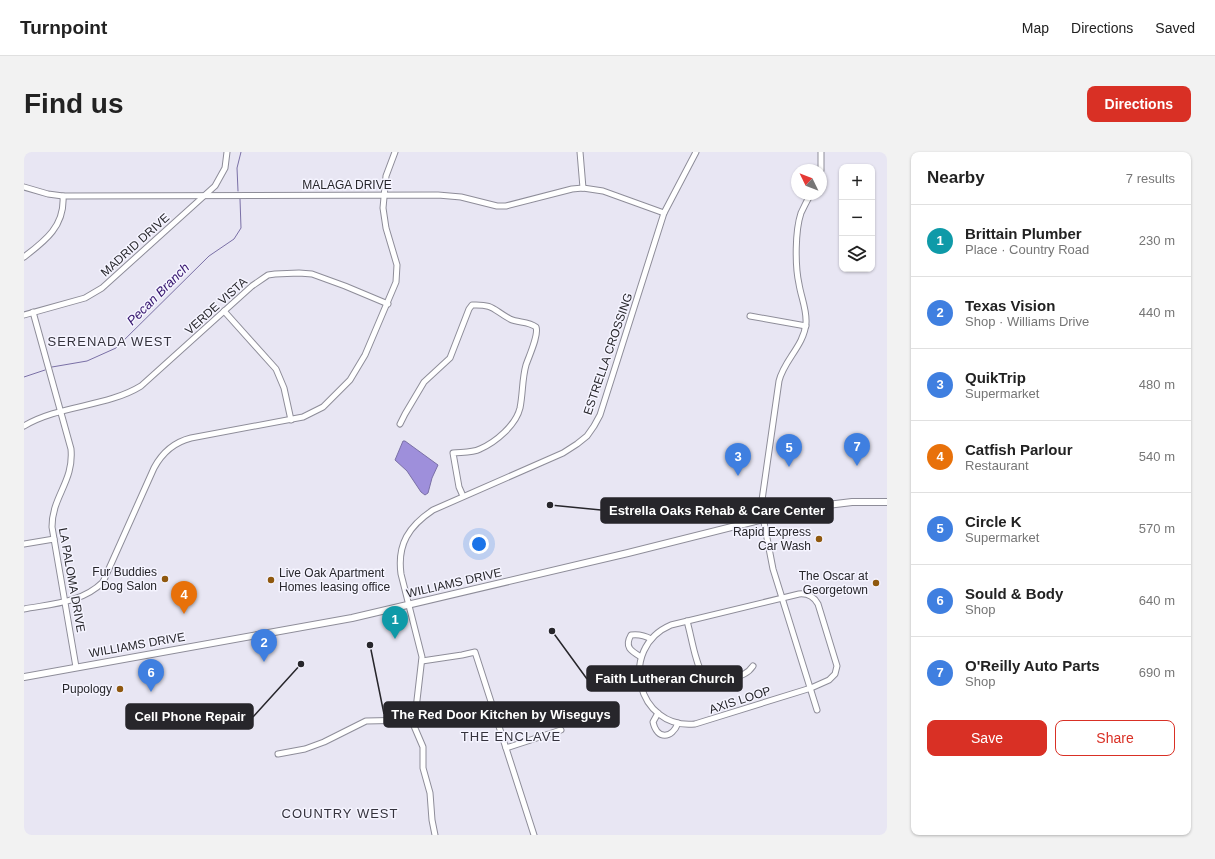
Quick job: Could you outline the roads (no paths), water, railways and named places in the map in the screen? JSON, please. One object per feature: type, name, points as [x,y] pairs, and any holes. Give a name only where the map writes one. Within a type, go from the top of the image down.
[{"type":"main road","name":"WILLIAMS DRIVE","points":[[24,676],[304,628],[352,618],[763,520],[811,507],[866,501],[887,502]]},
{"type":"street","name":"MADRID DRIVE","points":[[24,315],[78,300],[96,292],[215,186],[226,165],[227,152]]},
{"type":"street","points":[[24,609],[65,602],[87,595],[96,588],[104,579],[154,468],[161,456],[171,447],[191,438],[291,420],[308,415],[323,407],[350,380],[365,355],[388,304],[396,282],[398,270],[384,222],[384,195],[388,170],[395,152]]},
{"type":"street","points":[[580,152],[583,188]]},
{"type":"street","name":"ESTRELLA CROSSING","points":[[422,661],[399,560],[401,547],[405,539],[413,526],[423,516],[433,510],[562,453],[577,444],[594,426],[600,415],[610,386],[664,213],[696,152]]},
{"type":"street","points":[[821,152],[821,164]]},
{"type":"street","name":"MALAGA DRIVE","points":[[24,187],[63,196],[456,196],[497,206],[506,206],[572,189],[583,188],[603,192],[664,213]]},
{"type":"street","points":[[24,257],[47,238],[55,228],[61,211],[63,196]]},
{"type":"street","points":[[808,200],[800,219],[797,257],[797,274],[806,312],[806,326],[801,341],[784,367],[778,381],[762,500],[763,520],[773,569],[817,710]]},
{"type":"street","name":"VERDE VISTA","points":[[24,426],[35,420],[124,394],[136,389],[146,382],[252,286],[268,275],[282,273],[305,273],[319,276],[388,304]]},
{"type":"street","points":[[400,424],[424,382],[450,358],[469,309],[472,305],[487,305],[510,319],[518,322],[526,322],[536,327],[537,335],[524,373],[520,408],[511,425],[493,441],[480,449],[472,452],[453,453],[459,487],[463,496]]},
{"type":"street","points":[[224,311],[276,369],[284,388],[291,420]]},
{"type":"street","name":"LA PALOMA DRIVE","points":[[33,312],[71,449],[72,462],[69,475],[52,515],[52,527],[76,667]]},
{"type":"street","points":[[750,316],[806,326]]},
{"type":"street","points":[[24,544],[54,539]]},
{"type":"street","name":"AXIS LOOP","points":[[805,594],[812,597],[818,604],[837,666],[835,674],[829,680],[810,688],[700,723],[687,725],[678,723],[658,713],[648,701],[641,685],[639,671],[641,657],[645,647],[651,639],[666,627],[781,598],[805,594]]},
{"type":"street","points":[[687,621],[699,670],[705,678],[711,682],[718,682],[747,673],[753,666]]},
{"type":"street","points":[[641,657],[632,651],[628,646],[628,641],[632,635],[638,634],[644,635],[651,639]]},
{"type":"street","points":[[435,835],[432,820],[430,793],[423,768],[423,747],[415,730],[414,720],[422,661],[475,652],[534,835]]},
{"type":"street","points":[[658,713],[653,722],[655,730],[660,734],[670,734],[674,731],[678,723]]},
{"type":"street","points":[[278,754],[315,746],[366,720],[414,720]]},
{"type":"street","points":[[506,748],[562,730]]},
{"type":"waterway","name":"Pecan Branch","points":[[238,191],[237,168],[241,152]]},
{"type":"waterway","name":"Pecan Branch","points":[[52,367],[87,361],[116,348],[209,256],[234,239],[241,228],[240,199]]},
{"type":"waterway","name":"Pecan Branch","points":[[24,377],[45,370]]},
{"type":"place","name":"O'Reilly Auto Parts","points":[[857,466]]},
{"type":"place","name":"Circle K","points":[[789,467]]},
{"type":"place","name":"QuikTrip","points":[[738,476]]},
{"type":"place","name":"Estrella Oaks Rehab & Care Center","points":[[550,505]]},
{"type":"place","name":"Rapid Express Car Wash","points":[[819,539]]},
{"type":"place","name":"Fur Buddies Dog Salon","points":[[165,579]]},
{"type":"place","name":"Live Oak Apartment Homes leasing office","points":[[271,580]]},
{"type":"place","name":"The Oscar at Georgetown","points":[[876,583]]},
{"type":"place","name":"Catfish Parlour","points":[[184,614]]},
{"type":"place","name":"Faith Lutheran Church","points":[[552,631]]},
{"type":"place","name":"Brittain Plumber","points":[[395,639]]},
{"type":"place","name":"The Red Door Kitchen by Wiseguys","points":[[370,645]]},
{"type":"place","name":"Texas Vision","points":[[264,662]]},
{"type":"place","name":"Cell Phone Repair","points":[[301,664]]},
{"type":"place","name":"Pupology","points":[[120,689]]},
{"type":"place","name":"Sould & Body","points":[[151,692]]},
{"type":"district","name":"SERENADA WEST","points":[[110,341]]},
{"type":"district","name":"THE ENCLAVE","points":[[511,736]]},
{"type":"district","name":"COUNTRY WEST","points":[[340,813]]}]
